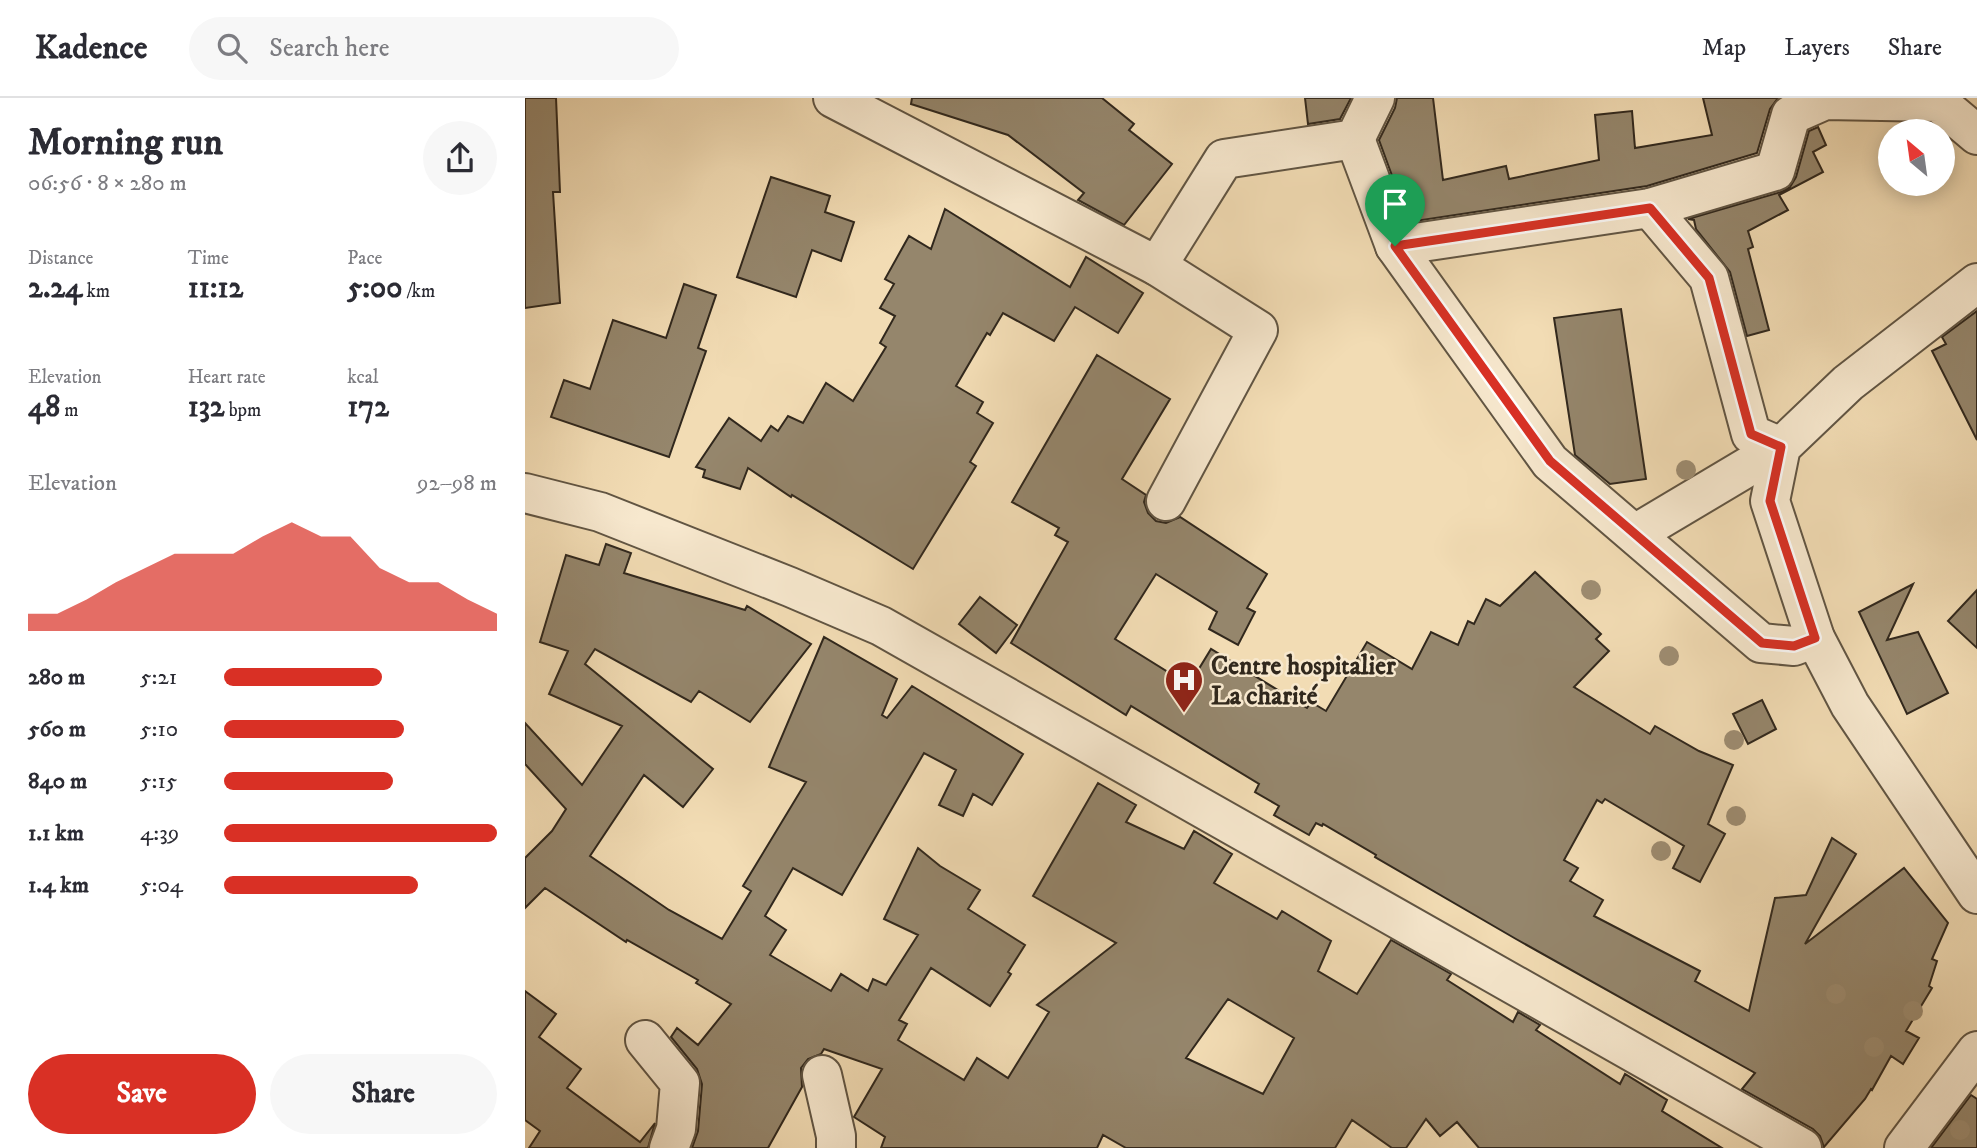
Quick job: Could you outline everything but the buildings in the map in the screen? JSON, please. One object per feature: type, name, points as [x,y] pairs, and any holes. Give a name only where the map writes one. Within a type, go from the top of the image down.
[{"type":"street","points":[[833,98],[1157,266],[1258,330],[1166,501]]},
{"type":"street","points":[[1375,98],[1355,139],[1395,246],[1550,461],[1762,643],[1794,646],[1815,638]]},
{"type":"street","points":[[1395,246],[1650,208],[1775,171],[1791,115],[1825,99],[1938,103],[1977,135]]},
{"type":"street","points":[[1157,266],[1224,159],[1355,139]]},
{"type":"street","points":[[1650,208],[1709,278],[1751,434],[1781,447]]},
{"type":"street","points":[[1635,534],[1781,447],[1848,383],[1977,283]]},
{"type":"street","points":[[1781,447],[1770,501],[1815,638],[1850,705],[1977,894]]},
{"type":"street","points":[[525,493],[600,512],[881,626],[1802,1148]]},
{"type":"street","points":[[645,1040],[680,1083],[676,1129],[669,1148]]},
{"type":"street","points":[[1904,1148],[1977,1051]]},
{"type":"street","points":[[822,1075],[837,1136],[836,1148]]},
{"type":"place","name":"Centre hospitalier La charité","points":[[1184,714]]},
{"type":"route","points":[[1650,208],[1709,278],[1751,434],[1781,447],[1770,501],[1815,638],[1794,646],[1762,643],[1550,461],[1395,246],[1650,208]]}]
